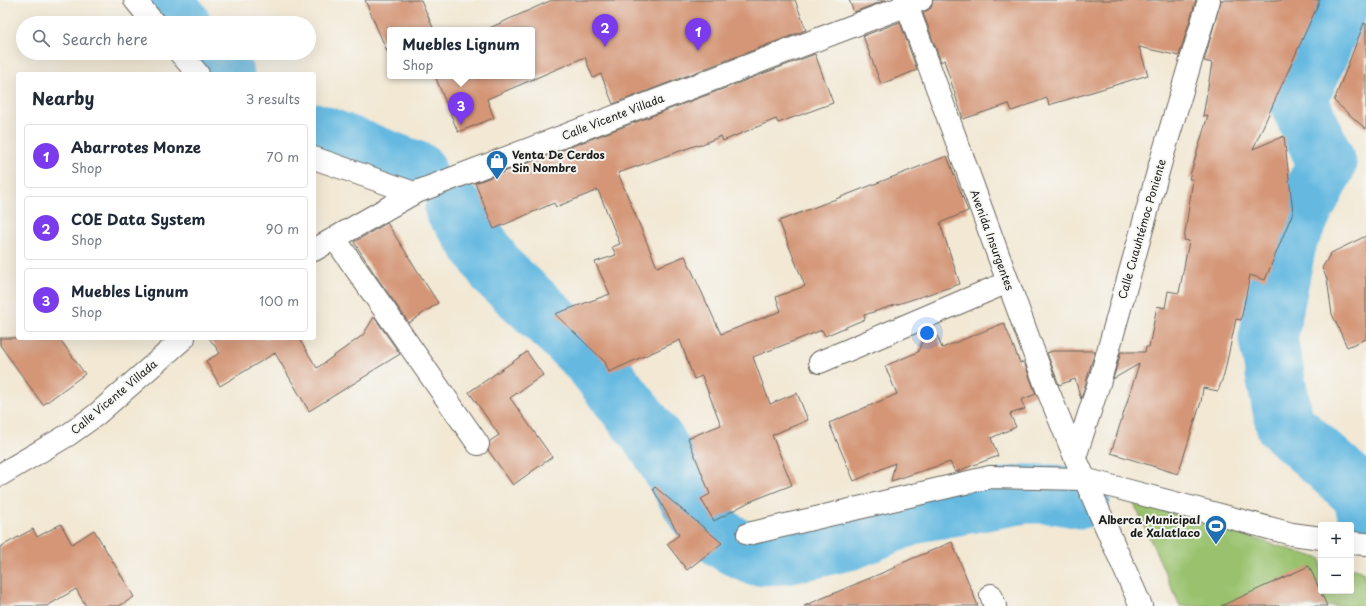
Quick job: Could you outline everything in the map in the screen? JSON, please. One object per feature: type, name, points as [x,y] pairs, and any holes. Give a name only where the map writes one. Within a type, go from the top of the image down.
[{"type":"street","points":[[135,0],[148,16]]},
{"type":"street","name":"Calle Cuauhtémoc Poniente","points":[[1075,457],[1100,380],[1161,161],[1209,0]]},
{"type":"street","name":"Avenida Insurgentes","points":[[911,2],[918,39],[1046,386],[1084,479],[1140,606]]},
{"type":"street","name":"Calle Vicente Villada","points":[[316,249],[414,193],[911,2]]},
{"type":"street","points":[[186,60],[196,72]]},
{"type":"street","points":[[316,159],[414,193]]},
{"type":"street","points":[[335,239],[478,444]]},
{"type":"street","points":[[820,362],[1008,282]]},
{"type":"street","name":"Calle Vicente Villada","points":[[0,475],[68,435],[96,415],[182,340]]},
{"type":"street","points":[[748,534],[990,477],[1084,479],[1292,534],[1318,538]]},
{"type":"green space","name":"Alberca Municipal de Xalatlaco","points":[[1133,501],[1318,558],[1318,594],[1354,594],[1354,569],[1363,572],[1366,585],[1366,606],[1180,606]]},
{"type":"building","points":[[365,0],[421,0],[433,27],[387,27],[387,51]]},
{"type":"building","points":[[552,0],[795,0],[806,30],[613,104],[601,74],[593,78],[585,57],[535,78],[535,27],[492,27]]},
{"type":"building","points":[[849,0],[886,0],[854,12]]},
{"type":"building","points":[[933,0],[1196,0],[1179,56],[1139,47],[1148,75],[1049,105],[1047,98],[1012,111],[1009,104],[963,119],[944,60],[941,62],[923,13],[931,8]]},
{"type":"building","points":[[1221,0],[1320,0],[1253,149],[1284,136],[1293,212],[1265,280],[1250,275],[1241,320],[1236,319],[1224,375],[1218,391],[1203,388],[1201,402],[1178,474],[1111,453],[1139,364],[1113,379],[1121,352],[1145,352],[1146,347],[1149,347],[1157,306],[1165,308],[1168,291],[1179,293],[1189,241],[1184,240],[1193,179],[1189,179],[1208,115],[1203,116],[1212,63],[1204,61]]},
{"type":"building","points":[[900,22],[917,70],[881,84],[863,36]]},
{"type":"building","points":[[1364,23],[1366,24],[1366,129],[1334,101]]},
{"type":"building","points":[[815,54],[833,103],[778,123],[776,119],[723,141],[721,136],[698,146],[697,145],[618,173],[657,267],[685,256],[721,334],[781,311],[776,297],[805,286],[779,221],[947,156],[968,211],[940,223],[960,284],[864,315],[865,319],[825,336],[822,330],[753,357],[770,404],[797,393],[808,420],[772,435],[792,485],[749,502],[714,521],[701,499],[710,494],[688,438],[721,425],[702,376],[694,379],[680,340],[609,372],[605,362],[555,314],[610,294],[595,262],[616,255],[612,247],[620,244],[598,190],[556,207],[554,203],[494,229],[475,183]]},
{"type":"building","points":[[436,79],[534,79],[487,99],[494,118],[458,132]]},
{"type":"building","points":[[387,223],[438,303],[409,323],[354,242]]},
{"type":"building","points":[[1366,236],[1366,339],[1347,347],[1332,314],[1327,279],[1322,268],[1331,253]]},
{"type":"building","points":[[374,317],[400,354],[309,411],[275,353],[220,386],[206,361],[220,353],[210,340],[300,340],[317,368],[363,335]]},
{"type":"building","points":[[1004,323],[1020,363],[1024,362],[1036,394],[1021,400],[1025,409],[1010,414],[1016,427],[991,438],[998,456],[955,472],[950,462],[891,481],[895,463],[854,481],[829,423],[897,394],[885,366],[918,352],[926,331],[934,327],[942,348]]},
{"type":"building","points":[[0,338],[16,338],[16,340],[60,340],[85,374],[43,405],[0,345]]},
{"type":"building","points":[[1053,351],[1095,351],[1081,399],[1075,379],[1059,385],[1047,353]]},
{"type":"building","points":[[527,352],[543,375],[510,398],[552,457],[513,485],[488,450],[490,441],[499,435],[469,392]]},
{"type":"building","points":[[655,487],[722,543],[687,570],[667,544],[679,535],[653,489]]},
{"type":"building","points":[[61,524],[72,544],[94,530],[134,597],[119,606],[86,606],[76,589],[47,606],[0,606],[0,547],[33,529],[37,537]]},
{"type":"building","points":[[952,542],[978,606],[804,606],[896,567],[895,566]]},
{"type":"building","points":[[1309,566],[1318,586],[1318,594],[1322,594],[1327,606],[1221,606]]},
{"type":"waterway","points":[[161,0],[175,16]]},
{"type":"waterway","points":[[1342,0],[1298,100],[1327,164],[1288,239],[1268,339],[1285,425],[1362,494],[1366,511]]},
{"type":"waterway","points":[[213,60],[223,72]]},
{"type":"waterway","points":[[316,133],[417,171]]},
{"type":"waterway","points":[[454,209],[498,272],[594,363],[658,445],[696,511],[714,533],[732,545],[755,556],[786,555],[849,541],[918,513],[1025,494],[1054,494],[1081,499]]},
{"type":"place","name":"COE Data System","points":[[605,47]]},
{"type":"place","name":"Abarrotes Monze","points":[[698,51]]},
{"type":"place","name":"Muebles Lignum","points":[[461,125]]},
{"type":"place","name":"Venta De Cerdos Sin Nombre","points":[[497,180]]},
{"type":"place","name":"Alberca Municipal de Xalatlaco","points":[[1216,546]]}]
